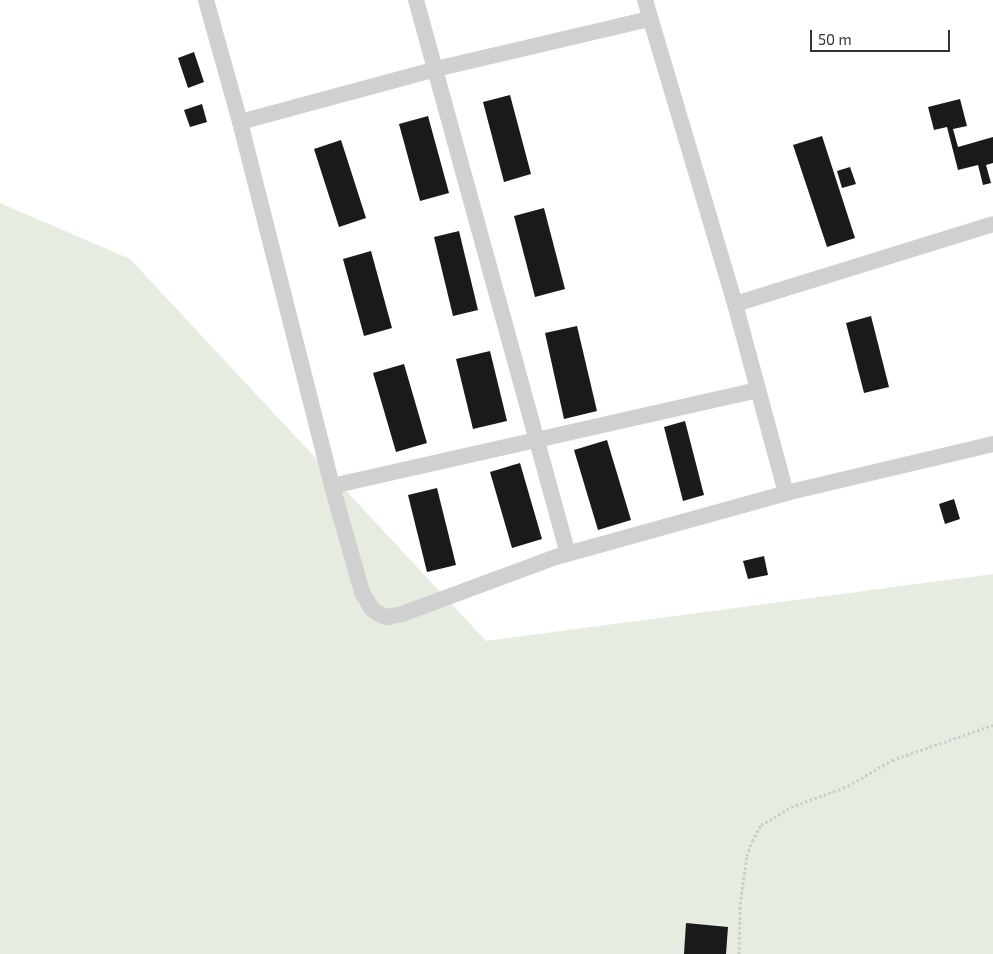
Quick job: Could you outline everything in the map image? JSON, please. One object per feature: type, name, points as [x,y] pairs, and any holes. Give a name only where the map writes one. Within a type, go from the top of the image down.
[{"type":"street","points":[[206,0],[240,122],[332,486],[362,592],[372,609],[387,617],[402,614],[568,554],[786,493],[993,444]]},
{"type":"street","points":[[416,0],[568,554]]},
{"type":"street","points":[[645,0],[735,304],[786,493]]},
{"type":"street","points":[[240,122],[436,69],[650,19]]},
{"type":"street","points":[[735,304],[993,224]]},
{"type":"street","points":[[332,486],[757,390]]},
{"type":"path","points":[[739,954],[740,904],[747,856],[752,841],[761,825],[791,807],[848,786],[892,760],[993,725]]},
{"type":"shaded area","points":[[0,203],[130,259],[486,641],[993,574],[993,954],[0,954]]},
{"type":"building","points":[[194,52],[204,82],[188,88],[178,58]]},
{"type":"building","points":[[510,95],[531,174],[504,182],[483,102]]},
{"type":"building","points":[[960,99],[967,126],[953,129],[958,147],[993,137],[993,163],[986,165],[991,183],[983,185],[978,165],[958,170],[947,127],[934,130],[928,107]]},
{"type":"building","points":[[202,104],[207,122],[190,127],[184,110]]},
{"type":"building","points":[[428,116],[449,193],[420,201],[399,124]]},
{"type":"building","points":[[822,136],[855,238],[827,247],[793,145]]},
{"type":"building","points":[[341,140],[366,218],[339,227],[314,149]]},
{"type":"building","points":[[850,167],[856,184],[842,188],[837,171]]},
{"type":"building","points":[[544,208],[565,289],[535,297],[514,216]]},
{"type":"building","points":[[459,231],[478,310],[453,316],[434,237]]},
{"type":"building","points":[[371,251],[392,328],[364,336],[343,259]]},
{"type":"building","points":[[871,316],[889,387],[864,393],[846,323]]},
{"type":"building","points":[[577,326],[597,411],[564,419],[545,333]]},
{"type":"building","points":[[490,351],[507,421],[473,429],[456,359]]},
{"type":"building","points":[[404,364],[427,443],[396,452],[373,373]]},
{"type":"building","points":[[685,421],[704,495],[683,501],[664,427]]},
{"type":"building","points":[[607,440],[631,520],[598,530],[574,450]]},
{"type":"building","points":[[520,463],[542,539],[512,548],[490,472]]},
{"type":"building","points":[[437,488],[456,565],[427,572],[408,495]]},
{"type":"building","points":[[954,499],[960,519],[945,524],[939,504]]},
{"type":"building","points":[[764,556],[768,575],[748,579],[743,561]]},
{"type":"building","points":[[686,923],[728,927],[726,954],[684,954]]}]
